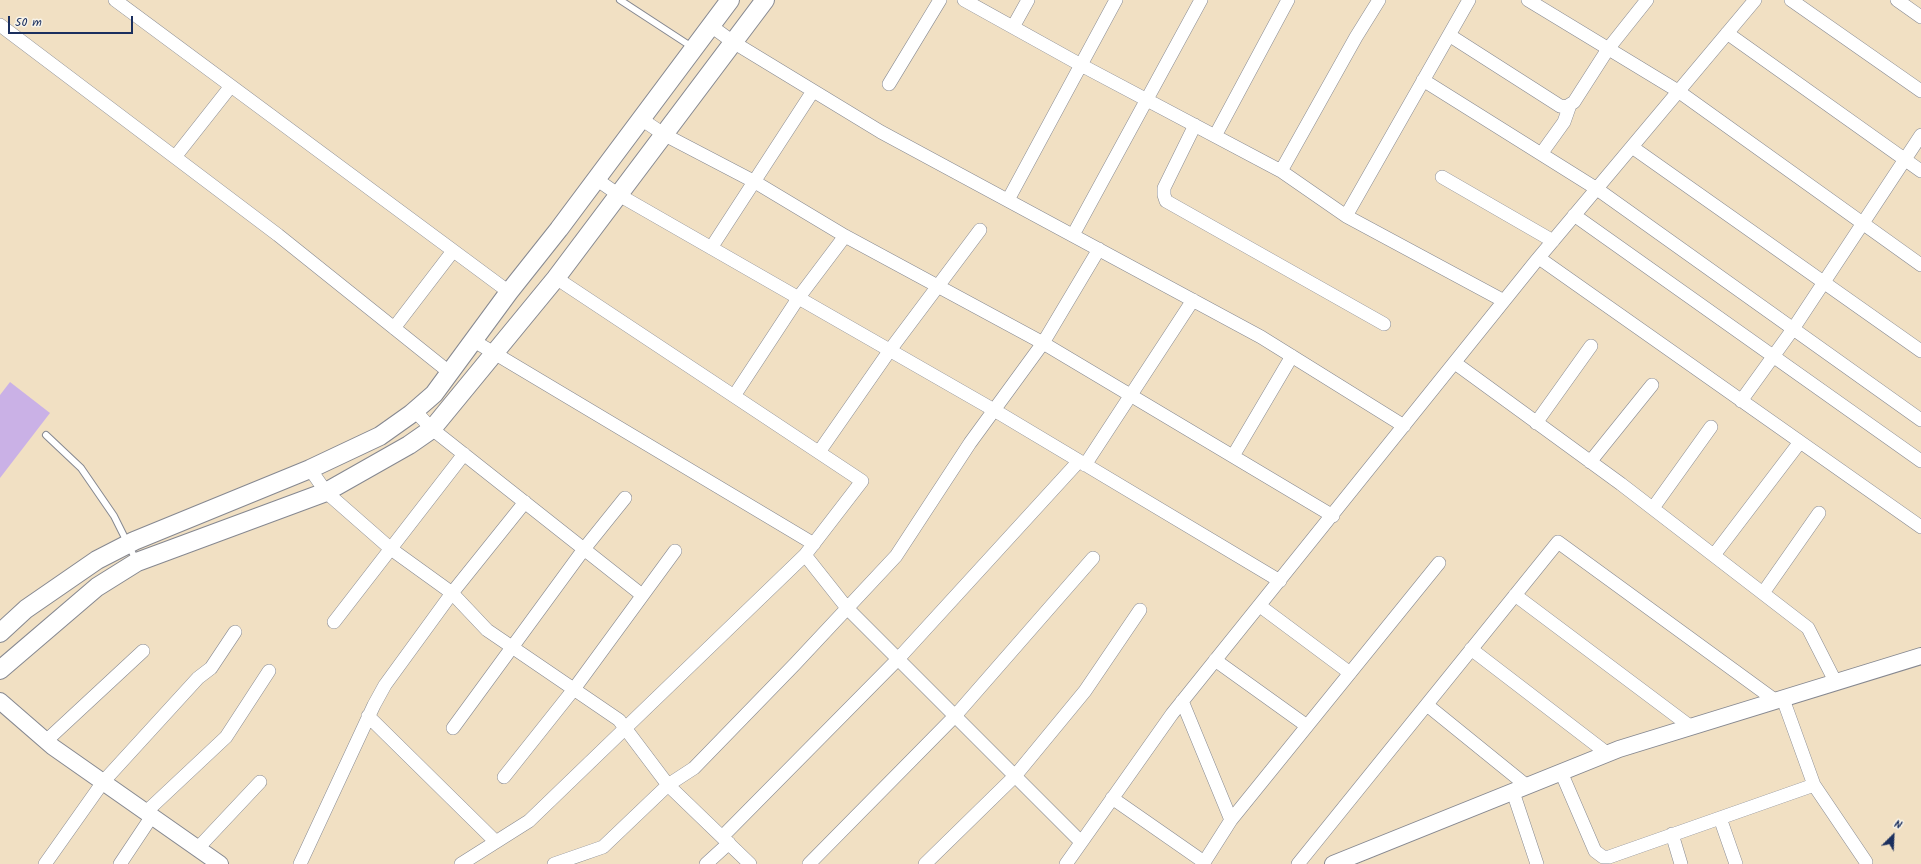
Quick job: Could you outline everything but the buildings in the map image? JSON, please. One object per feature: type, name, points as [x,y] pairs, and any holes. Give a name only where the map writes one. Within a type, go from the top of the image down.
[{"type":"main road","points":[[0,633],[26,609],[96,560],[128,544],[310,469],[380,436],[415,411],[434,394],[509,292],[548,243],[730,0]]},
{"type":"main road","points":[[0,670],[97,587],[137,562],[326,492],[409,446],[432,429],[556,278],[765,0]]},
{"type":"main road","points":[[548,243],[570,259]]},
{"type":"street","points":[[115,0],[509,292]]},
{"type":"street","points":[[890,84],[940,0]]},
{"type":"street","points":[[964,0],[1081,65],[1281,171],[1346,216],[1504,301]]},
{"type":"street","points":[[1012,27],[1028,0]]},
{"type":"street","points":[[1008,200],[1116,0]]},
{"type":"street","points":[[1073,234],[1201,0]]},
{"type":"street","points":[[1215,136],[1288,0]]},
{"type":"street","points":[[1281,171],[1352,44],[1379,0]]},
{"type":"street","points":[[1346,216],[1469,0]]},
{"type":"street","points":[[1528,0],[1548,5],[1608,49],[1678,91],[1921,265]]},
{"type":"street","points":[[1541,154],[1564,122],[1570,105],[1608,49],[1647,0]]},
{"type":"street","points":[[1066,864],[1182,701],[1333,516],[1574,215],[1754,0]]},
{"type":"street","points":[[1791,0],[1921,91]]},
{"type":"street","points":[[1897,0],[1921,16]]},
{"type":"street","points":[[0,25],[278,235],[449,372]]},
{"type":"street","points":[[711,26],[733,42],[881,132],[1073,234],[1261,337],[1404,426]]},
{"type":"street","points":[[1727,33],[1921,171]]},
{"type":"street","points":[[1449,35],[1560,106],[1566,108],[1570,105]]},
{"type":"street","points":[[1423,80],[1597,189],[1921,420]]},
{"type":"street","points":[[175,157],[231,86]]},
{"type":"street","points":[[711,248],[813,91]]},
{"type":"street","points":[[641,119],[665,135],[755,182],[845,236],[1043,343],[1333,516]]},
{"type":"street","points":[[1195,125],[1164,188],[1166,201],[1384,324]]},
{"type":"street","points":[[1741,401],[1793,329],[1906,160],[1921,135]]},
{"type":"street","points":[[1632,147],[1921,351]]},
{"type":"street","points":[[1442,177],[1553,241]]},
{"type":"street","points":[[596,179],[619,195],[994,410],[1280,581]]},
{"type":"street","points":[[1574,215],[1921,461]]},
{"type":"street","points":[[819,452],[890,350],[980,230]]},
{"type":"street","points":[[734,396],[799,297],[845,236]]},
{"type":"street","points":[[554,864],[603,848],[668,785],[694,768],[896,556],[970,443],[1043,343],[1099,249]]},
{"type":"street","points":[[394,328],[453,251]]},
{"type":"street","points":[[1539,258],[1921,527]]},
{"type":"street","points":[[461,864],[529,821],[624,727],[805,555],[862,481],[556,278]]},
{"type":"street","points":[[706,864],[725,840],[1082,463],[1131,396],[1193,300]]},
{"type":"street","points":[[474,341],[814,544]]},
{"type":"street","points":[[1536,423],[1591,346]]},
{"type":"street","points":[[1233,456],[1292,356]]},
{"type":"street","points":[[1455,363],[1652,508],[1808,628],[1836,683]]},
{"type":"street","points":[[1590,462],[1652,384]]},
{"type":"street","points":[[415,411],[432,429],[642,595]]},
{"type":"street","points":[[1652,508],[1711,427]]},
{"type":"street","points":[[1714,555],[1800,442]]},
{"type":"street","points":[[334,622],[464,454]]},
{"type":"street","points":[[310,469],[326,492],[391,549],[452,593],[487,630],[619,720],[668,785],[750,864]]},
{"type":"street","points":[[453,728],[584,549],[625,498]]},
{"type":"street","points":[[300,864],[368,716],[385,685],[452,593],[525,502]]},
{"type":"street","points":[[1763,593],[1819,513]]},
{"type":"street","points":[[1298,864],[1558,542],[1779,700],[1814,785],[1866,862]]},
{"type":"street","points":[[504,778],[574,689],[674,551]]},
{"type":"street","points":[[805,555],[847,608],[1081,842]]},
{"type":"street","points":[[809,864],[955,716],[1093,558]]},
{"type":"street","points":[[1112,798],[1204,863],[1231,820],[1439,563]]},
{"type":"street","points":[[1515,595],[1691,727]]},
{"type":"street","points":[[1260,606],[1350,673]]},
{"type":"street","points":[[925,864],[1015,776],[1085,691],[1140,610]]},
{"type":"street","points":[[45,864],[103,782],[198,678],[212,668],[235,632]]},
{"type":"street","points":[[1471,650],[1608,754]]},
{"type":"street","points":[[46,741],[143,651]]},
{"type":"street","points":[[1333,864],[1608,754],[1921,656]]},
{"type":"street","points":[[1215,660],[1307,726]]},
{"type":"street","points":[[120,864],[149,814],[226,737],[269,671]]},
{"type":"street","points":[[1182,701],[1231,820]]},
{"type":"street","points":[[0,702],[46,741],[220,864]]},
{"type":"street","points":[[1427,705],[1520,789],[1537,864]]},
{"type":"street","points":[[368,716],[496,842]]},
{"type":"street","points":[[1561,772],[1595,851],[1603,857],[1617,859],[1672,834],[1814,785]]},
{"type":"street","points":[[198,848],[260,782]]},
{"type":"street","points":[[1720,818],[1736,864]]},
{"type":"street","points":[[1672,834],[1681,864]]},
{"type":"lane","points":[[620,0],[694,48]]},
{"type":"lane","points":[[46,435],[81,468],[114,516],[137,562]]}]
